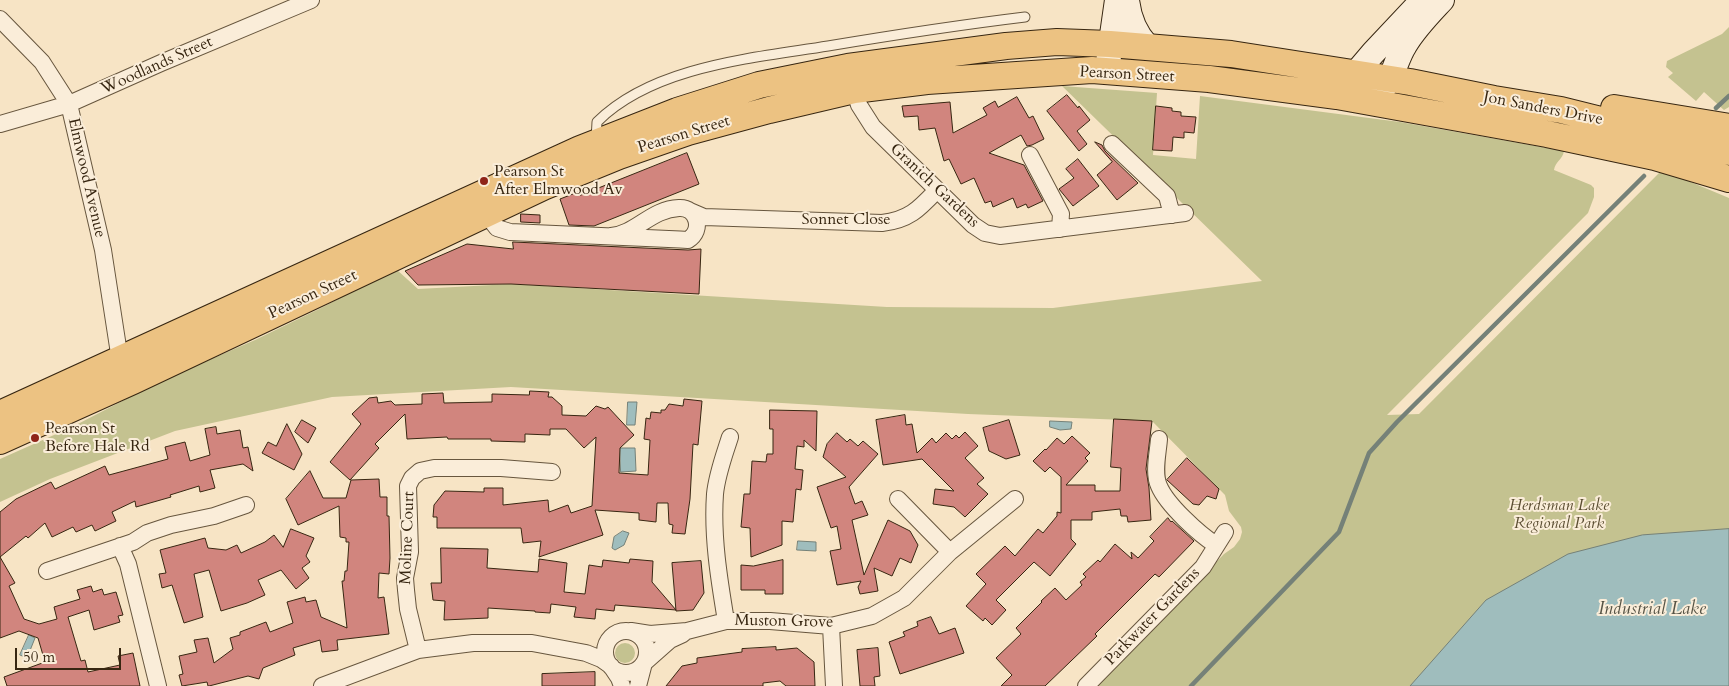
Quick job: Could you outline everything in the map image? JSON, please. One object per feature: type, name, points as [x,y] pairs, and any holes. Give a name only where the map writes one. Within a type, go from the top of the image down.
[{"type":"main road","points":[[1100,71],[1104,0]]},
{"type":"main road","points":[[1103,43],[1118,0]]},
{"type":"main road","points":[[1127,0],[1128,10],[1135,30],[1147,46]]},
{"type":"main road","points":[[1356,73],[1373,52],[1423,0]]},
{"type":"main road","points":[[1366,102],[1381,90],[1390,78],[1408,39],[1442,0]]},
{"type":"main road","name":"Pearson Street","points":[[0,441],[133,381],[543,187],[688,132],[769,110],[851,79],[1006,46],[1057,42],[1147,46],[1231,54],[1356,73]]},
{"type":"main road","name":"Pearson Street","points":[[0,414],[596,142],[677,112],[760,85],[851,79],[927,80],[1100,71],[1209,79],[1337,96],[1366,102]]},
{"type":"main road","name":"Jon Sanders Drive","points":[[1356,73],[1561,110],[1729,152]]},
{"type":"main road","name":"Jon Sanders Drive","points":[[1366,102],[1565,137],[1655,157],[1729,179]]},
{"type":"main road","points":[[1561,110],[1591,105],[1729,127]]},
{"type":"street","name":"Woodlands Street","points":[[0,124],[68,104],[311,0]]},
{"type":"street","name":"Elmwood Avenue","points":[[0,19],[42,62],[68,104],[103,250],[120,360]]},
{"type":"street","name":"Granich Gardens","points":[[851,79],[858,106],[866,120],[973,225],[985,233],[1000,236],[1178,214],[1166,196],[1112,144]]},
{"type":"street","points":[[1030,155],[1061,214],[1060,229]]},
{"type":"street","name":"Sonnet Close","points":[[697,219],[745,217],[894,222],[911,215],[937,190]]},
{"type":"street","points":[[486,214],[497,228],[510,232],[688,240],[695,234],[697,219],[679,208],[651,216],[624,234],[611,236]]},
{"type":"street","points":[[651,216],[647,221],[646,228],[650,234],[661,239]]},
{"type":"street","points":[[726,621],[715,539],[715,494],[719,472],[730,437]]},
{"type":"street","name":"Parkwater Gardens","points":[[1086,686],[1202,567],[1221,538],[1204,537],[1179,512],[1158,485],[1159,439]]},
{"type":"street","name":"Moline Court","points":[[418,650],[408,609],[405,578],[410,552],[408,486],[412,478],[420,471],[434,468],[501,468],[552,472]]},
{"type":"street","points":[[898,499],[950,552]]},
{"type":"street","name":"Muston Grove","points":[[624,632],[650,634],[687,631],[726,621],[831,626],[872,616],[888,609],[915,589],[950,552],[1015,499]]},
{"type":"street","points":[[47,571],[133,542],[147,533],[163,527],[214,516],[246,505]]},
{"type":"street","points":[[120,546],[128,564],[158,686]]},
{"type":"street","points":[[831,626],[834,686]]},
{"type":"street","points":[[322,686],[418,650],[473,643],[532,643],[552,646],[586,653],[601,659],[620,672],[634,672],[670,640],[687,631]]},
{"type":"street","points":[[552,646],[577,646],[624,632]]},
{"type":"street","points":[[622,686],[605,657],[605,649],[611,636],[624,632],[637,634],[646,644],[647,657],[638,686]]},
{"type":"lane","points":[[596,142],[597,122],[612,107],[639,92],[679,75],[737,61],[1024,16]]},
{"type":"green space","points":[[1729,27],[1729,107],[1724,110],[1704,92],[1696,101],[1668,77],[1673,73],[1666,67],[1667,61],[1722,34]]},
{"type":"green space","name":"Herdsman Lake Regional Park","points":[[1062,86],[1157,93],[1153,155],[1196,159],[1200,96],[1400,122],[1564,151],[1554,170],[1591,185],[1594,188],[1594,197],[1588,213],[1387,415],[1419,414],[1662,170],[1729,198],[1729,686],[1095,686],[1224,554],[1234,547],[1240,539],[1242,532],[1241,527],[1229,511],[1225,495],[1152,421],[968,414],[511,387],[332,397],[175,431],[50,479],[0,502],[0,459],[72,427],[163,380],[255,340],[396,269],[418,289],[511,284],[887,307],[1053,308],[1262,281]]},
{"type":"green space","points":[[625,643],[632,646],[635,653],[632,660],[625,663],[618,660],[615,653],[618,646]]},
{"type":"water","points":[[628,402],[637,402],[635,425],[627,425]]},
{"type":"water","points":[[1050,421],[1072,422],[1071,429],[1060,430],[1050,427]]},
{"type":"water","points":[[620,448],[635,448],[636,471],[621,472]]},
{"type":"water","name":"Industrial Lake","points":[[1729,529],[1729,686],[1410,686],[1486,600],[1568,554],[1642,535]]},
{"type":"water","points":[[623,531],[629,533],[624,545],[615,550],[612,548],[614,537]]},
{"type":"water","points":[[798,541],[816,542],[816,551],[797,550]]},
{"type":"water","points":[[29,635],[35,638],[27,658],[20,655]]},
{"type":"building","points":[[1067,95],[1090,120],[1077,131],[1087,144],[1079,151],[1047,111]]},
{"type":"building","points":[[1017,97],[1029,118],[1033,116],[1044,139],[1027,146],[1021,135],[989,153],[1024,165],[1043,201],[1028,208],[1026,204],[1017,208],[1013,198],[993,207],[991,201],[985,203],[974,178],[961,184],[949,159],[944,161],[935,128],[919,130],[918,116],[904,117],[902,106],[950,102],[953,133],[987,115],[983,108],[995,101],[998,107]]},
{"type":"building","points":[[1156,106],[1172,108],[1172,111],[1181,112],[1181,116],[1196,117],[1194,133],[1184,132],[1184,138],[1173,137],[1172,151],[1153,150]]},
{"type":"building","points":[[1095,142],[1102,145],[1105,151],[1138,183],[1117,200],[1097,175],[1112,162]]},
{"type":"building","points":[[687,153],[699,184],[594,226],[569,225],[560,199],[578,192],[580,195]]},
{"type":"building","points":[[1078,159],[1099,186],[1073,206],[1059,189],[1074,178],[1066,169]]},
{"type":"building","points":[[521,214],[540,215],[540,223],[521,222]]},
{"type":"building","points":[[513,242],[701,249],[699,294],[511,284],[418,285],[405,271],[467,244],[513,249]]},
{"type":"building","points":[[530,391],[549,392],[548,397],[552,397],[562,406],[562,415],[586,416],[596,406],[605,409],[608,407],[634,435],[620,448],[619,473],[648,475],[650,440],[644,439],[646,418],[650,419],[651,412],[661,413],[661,410],[665,410],[669,404],[683,406],[684,399],[702,401],[698,445],[693,444],[690,499],[685,534],[672,533],[673,525],[669,524],[668,503],[657,503],[656,522],[639,520],[639,513],[595,510],[603,535],[539,557],[541,541],[523,543],[521,528],[437,528],[437,517],[433,517],[434,505],[445,491],[484,492],[484,488],[503,488],[503,505],[548,500],[549,512],[568,505],[571,513],[592,506],[596,437],[584,448],[566,429],[550,429],[550,435],[525,434],[525,442],[491,441],[491,439],[448,439],[447,437],[407,439],[405,414],[375,444],[379,448],[350,480],[330,462],[361,424],[352,414],[369,398],[377,397],[378,403],[391,401],[395,405],[422,404],[422,394],[443,393],[444,403],[492,402],[492,394],[529,395]]},
{"type":"building","points":[[770,410],[817,411],[816,451],[804,440],[804,447],[797,446],[795,469],[803,470],[801,490],[796,489],[793,522],[782,521],[782,545],[751,557],[750,528],[741,527],[744,494],[750,494],[752,461],[766,462],[767,454],[773,454],[773,429],[770,429]]},
{"type":"building","points":[[905,415],[906,425],[912,424],[917,453],[932,438],[936,443],[946,433],[952,439],[956,435],[959,438],[965,432],[978,446],[965,458],[984,478],[977,484],[988,494],[965,517],[954,507],[933,504],[935,489],[954,491],[922,459],[883,465],[876,420]]},
{"type":"building","points":[[1114,419],[1152,421],[1146,469],[1151,520],[1128,522],[1127,516],[1121,516],[1120,509],[1092,512],[1092,520],[1071,520],[1071,539],[1076,544],[1050,576],[1034,562],[996,600],[1006,610],[992,625],[985,618],[983,621],[966,606],[986,584],[976,574],[1005,546],[1015,556],[1038,529],[1043,533],[1057,516],[1057,512],[1061,513],[1061,477],[1050,467],[1045,472],[1033,461],[1057,438],[1064,444],[1072,436],[1090,453],[1085,458],[1088,461],[1066,485],[1095,485],[1095,491],[1120,491],[1121,468],[1111,467]]},
{"type":"building","points":[[302,420],[316,428],[308,443],[295,432]]},
{"type":"building","points":[[1009,420],[1020,455],[1006,459],[989,451],[983,428]]},
{"type":"building","points":[[287,424],[302,454],[294,470],[262,453],[268,442],[276,446]]},
{"type":"building","points":[[216,427],[217,434],[240,430],[243,448],[248,447],[253,471],[243,464],[210,470],[215,488],[200,492],[199,486],[170,495],[171,497],[136,507],[135,501],[112,512],[116,521],[95,531],[92,525],[76,532],[73,527],[52,537],[45,523],[28,538],[26,536],[0,557],[0,512],[16,499],[51,482],[55,489],[105,466],[109,475],[168,459],[165,447],[185,442],[190,461],[210,455],[205,429]]},
{"type":"building","points":[[837,433],[847,442],[850,439],[858,446],[863,441],[878,454],[849,487],[855,504],[862,501],[868,515],[852,520],[864,575],[888,520],[910,531],[918,545],[911,563],[900,558],[892,576],[874,568],[878,591],[860,594],[858,587],[861,581],[837,585],[830,551],[841,549],[837,526],[831,528],[817,487],[846,477],[823,457],[827,444]]},
{"type":"building","points":[[1187,458],[1219,489],[1216,499],[1207,496],[1199,505],[1193,504],[1167,480]]},
{"type":"building","points":[[310,471],[323,498],[346,498],[351,480],[379,479],[380,497],[387,497],[390,558],[389,574],[379,573],[378,598],[384,597],[389,634],[337,640],[338,650],[322,652],[320,640],[293,648],[295,655],[263,668],[259,679],[248,676],[209,686],[207,682],[182,686],[179,675],[183,674],[179,656],[197,652],[194,640],[208,638],[214,663],[233,649],[230,638],[240,635],[240,632],[266,622],[270,632],[293,623],[287,602],[305,597],[306,602],[316,600],[321,617],[347,628],[342,581],[344,581],[345,571],[347,571],[349,542],[346,542],[346,538],[340,537],[339,506],[298,525],[286,499]]},
{"type":"building","points":[[1168,518],[1194,541],[1159,577],[1155,574],[1095,634],[1097,636],[1045,686],[1001,686],[1012,675],[996,658],[1021,634],[1016,628],[1041,601],[1055,588],[1066,600],[1082,585],[1080,582],[1086,577],[1083,574],[1098,560],[1100,562],[1115,544],[1132,559],[1131,552],[1138,558],[1154,541],[1150,537]]},
{"type":"building","points":[[291,529],[314,538],[306,556],[310,562],[302,568],[309,578],[296,589],[281,570],[258,580],[265,595],[221,611],[209,570],[194,574],[203,617],[184,623],[172,585],[162,588],[159,574],[166,573],[160,550],[205,538],[208,548],[226,550],[237,545],[241,553],[265,542],[274,535],[283,547]]},
{"type":"building","points":[[441,548],[488,549],[487,568],[538,572],[539,559],[567,563],[564,592],[585,594],[589,565],[602,567],[603,560],[629,563],[630,559],[653,561],[652,582],[676,610],[615,605],[614,611],[596,609],[595,619],[574,617],[576,607],[551,604],[550,613],[488,608],[488,618],[444,620],[445,601],[433,600],[431,583],[441,583]]},
{"type":"building","points":[[0,557],[15,583],[9,586],[24,619],[39,624],[57,619],[54,607],[80,599],[77,590],[91,586],[93,592],[102,589],[104,595],[116,592],[123,615],[118,616],[120,622],[94,630],[89,610],[68,617],[81,661],[85,660],[88,672],[120,665],[118,656],[133,653],[140,686],[7,686],[4,677],[45,662],[38,638],[19,631],[0,638]]},
{"type":"building","points":[[783,560],[783,594],[765,594],[765,590],[741,590],[741,565],[753,566]]},
{"type":"building","points":[[701,561],[704,593],[693,610],[676,611],[672,563]]},
{"type":"building","points":[[931,617],[939,634],[955,628],[964,653],[900,674],[889,642],[905,636],[903,632],[918,626],[917,622]]},
{"type":"building","points":[[776,647],[776,650],[797,648],[814,662],[815,686],[786,686],[780,681],[763,683],[763,686],[666,686],[682,666],[697,663],[697,658],[742,652],[742,649]]},
{"type":"building","points":[[878,648],[880,676],[874,677],[875,686],[860,686],[857,650]]},
{"type":"building","points":[[595,672],[595,686],[542,686],[542,674]]},
{"type":"waterway","points":[[1716,108],[1729,96]]},
{"type":"waterway","points":[[1191,686],[1339,532],[1369,453],[1397,422],[1644,176]]},
{"type":"place","name":"Pearson St After Elmwood Av","points":[[484,181]]},
{"type":"place","name":"Pearson St Before Hale Rd","points":[[35,438]]}]
